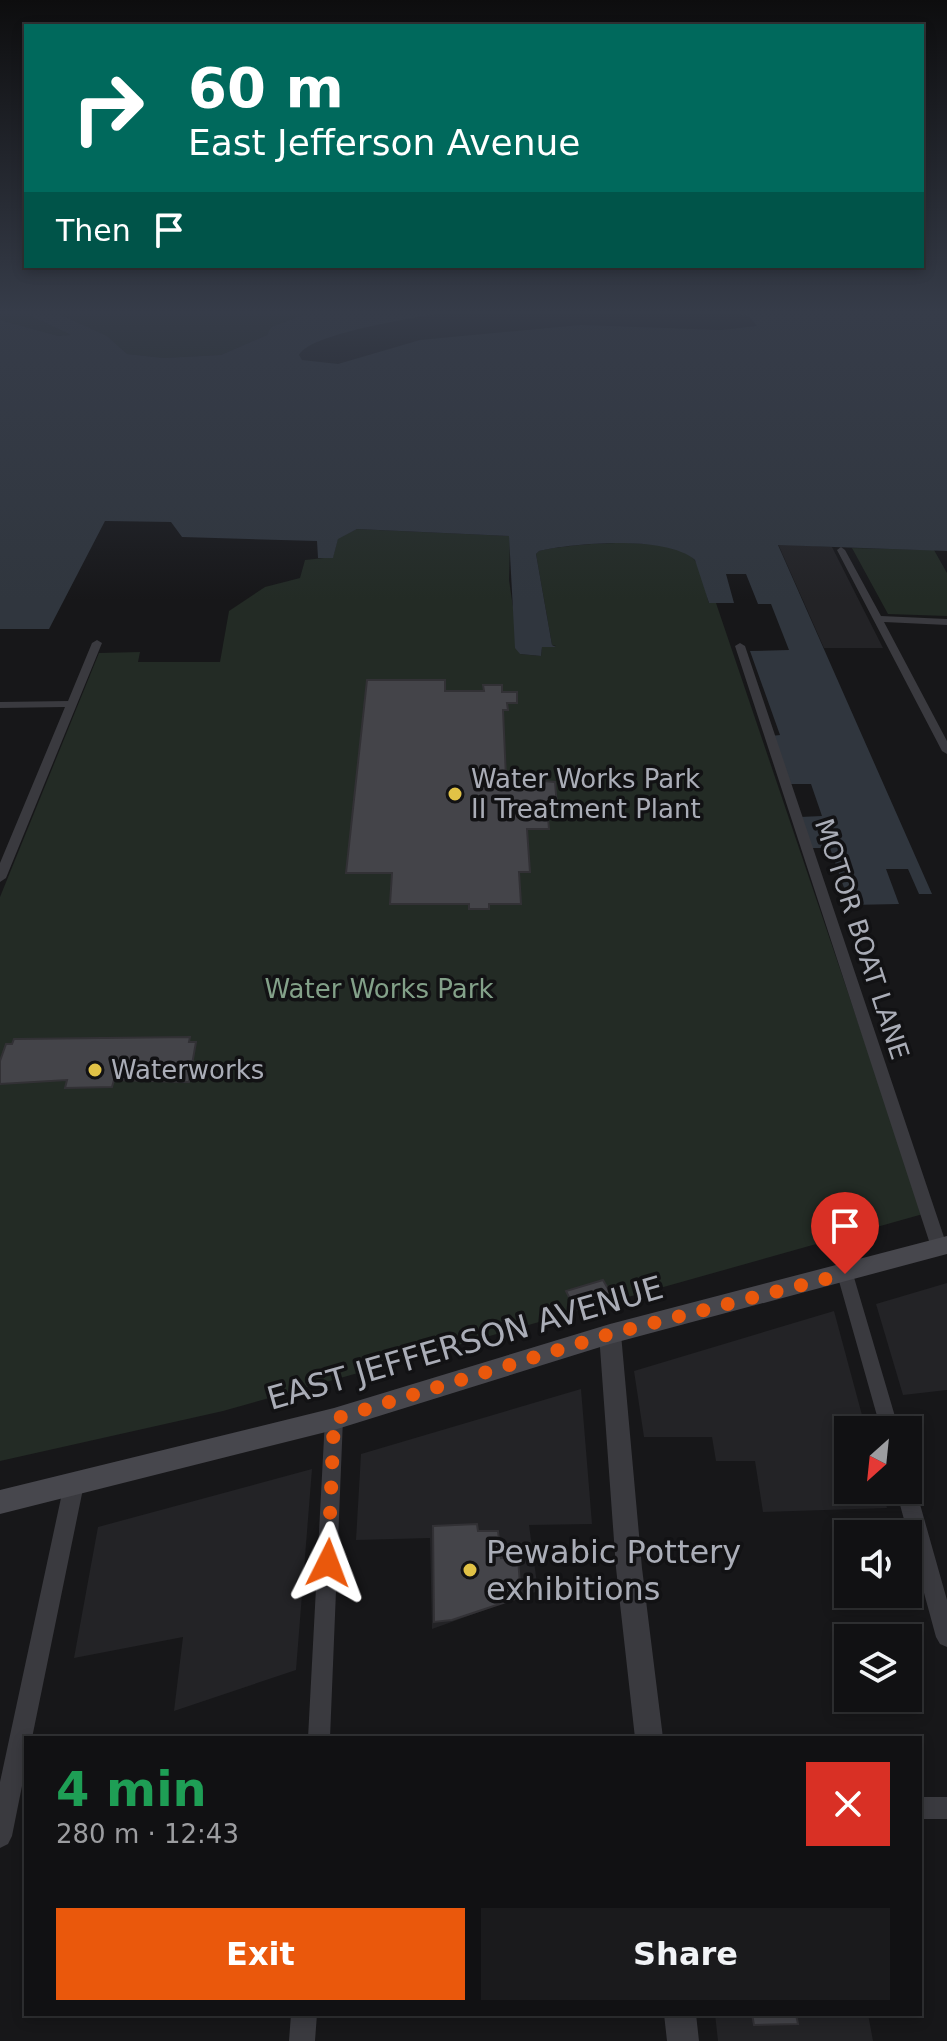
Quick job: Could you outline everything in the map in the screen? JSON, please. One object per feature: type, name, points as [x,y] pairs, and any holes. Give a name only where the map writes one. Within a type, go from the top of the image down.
[{"type":"main road","name":"EAST JEFFERSON AVENUE","points":[[0,1502],[334,1419],[610,1334],[943,1246]]},
{"type":"street","points":[[841,550],[947,751]]},
{"type":"street","points":[[877,619],[947,622]]},
{"type":"street","points":[[0,878],[97,643]]},
{"type":"street","name":"MOTOR BOAT LANE","points":[[740,646],[943,1246]]},
{"type":"street","points":[[0,705],[73,704]]},
{"type":"street","points":[[845,1274],[886,1416]]},
{"type":"street","points":[[610,1334],[629,1568],[649,1736]]},
{"type":"street","points":[[319,1736],[334,1419]]},
{"type":"street","points":[[0,1836],[74,1484]]},
{"type":"street","points":[[910,1504],[947,1637]]},
{"type":"street","points":[[922,1808],[947,1808]]},
{"type":"street","points":[[302,2041],[304,2016]]},
{"type":"street","points":[[680,2016],[683,2041]]},
{"type":"shaded area","points":[[0,409],[947,409],[947,551],[778,545],[932,894],[919,894],[908,869],[886,869],[899,904],[850,905],[830,848],[811,848],[800,817],[822,816],[811,784],[787,784],[771,736],[780,735],[750,651],[789,650],[771,604],[758,604],[746,574],[726,574],[734,603],[709,603],[695,560],[681,552],[619,543],[539,551],[536,554],[552,645],[556,647],[542,647],[541,656],[520,654],[515,648],[509,536],[357,529],[338,539],[333,558],[318,558],[317,541],[182,537],[171,522],[105,521],[49,629],[0,629]]},
{"type":"shaded area","points":[[778,544],[832,547],[883,648],[824,648]]},
{"type":"shaded area","points":[[947,1283],[947,1390],[903,1395],[876,1304]]},
{"type":"shaded area","points":[[834,1311],[862,1416],[834,1416],[834,1504],[886,1504],[887,1508],[763,1512],[755,1461],[716,1461],[712,1437],[644,1437],[634,1371]]},
{"type":"shaded area","points":[[581,1389],[592,1524],[529,1525],[538,1591],[432,1629],[430,1538],[356,1540],[361,1454]]},
{"type":"shaded area","points":[[312,1469],[296,1670],[174,1711],[183,1637],[74,1658],[98,1527]]},
{"type":"shaded area","points":[[715,2016],[868,2016],[873,2041],[718,2041]]},
{"type":"green space","name":"Water Works Park","points":[[357,529],[510,536],[509,580],[520,654],[541,656],[542,647],[556,646],[552,645],[536,554],[539,551],[618,543],[663,546],[692,557],[701,573],[709,603],[716,603],[923,1214],[223,1411],[0,1461],[0,897],[99,653],[140,652],[138,662],[220,662],[229,611],[265,587],[300,578],[305,560],[333,557],[338,538]]},
{"type":"green space","points":[[852,548],[934,550],[947,573],[947,616],[888,614]]},
{"type":"building","name":"Water Works Park II Treatment Plant","points":[[367,680],[445,680],[445,691],[484,691],[483,685],[502,685],[502,692],[517,692],[517,703],[507,703],[508,710],[503,710],[506,778],[555,782],[557,806],[547,806],[549,829],[527,829],[530,872],[519,872],[521,904],[489,904],[489,909],[469,909],[469,904],[390,904],[392,873],[346,873]]},
{"type":"building","name":"Waterworks","points":[[190,1037],[189,1042],[196,1042],[189,1082],[114,1080],[112,1087],[65,1088],[67,1080],[0,1084],[0,1061],[6,1044],[12,1044],[14,1039]]},
{"type":"building","points":[[603,1280],[611,1294],[573,1305],[566,1291]]},
{"type":"building","points":[[477,1524],[478,1531],[498,1531],[501,1558],[518,1558],[521,1597],[452,1620],[434,1622],[433,1526]]},
{"type":"building","points":[[752,2016],[796,2016],[798,2024],[754,2025]]},
{"type":"place","name":"Water Works Park II Treatment Plant","points":[[455,794]]},
{"type":"place","name":"Waterworks","points":[[95,1070]]},
{"type":"place","name":"Pewabic Pottery exhibitions","points":[[470,1570]]},
{"type":"route","points":[[328,1563],[334,1419],[610,1334],[845,1274]]}]
